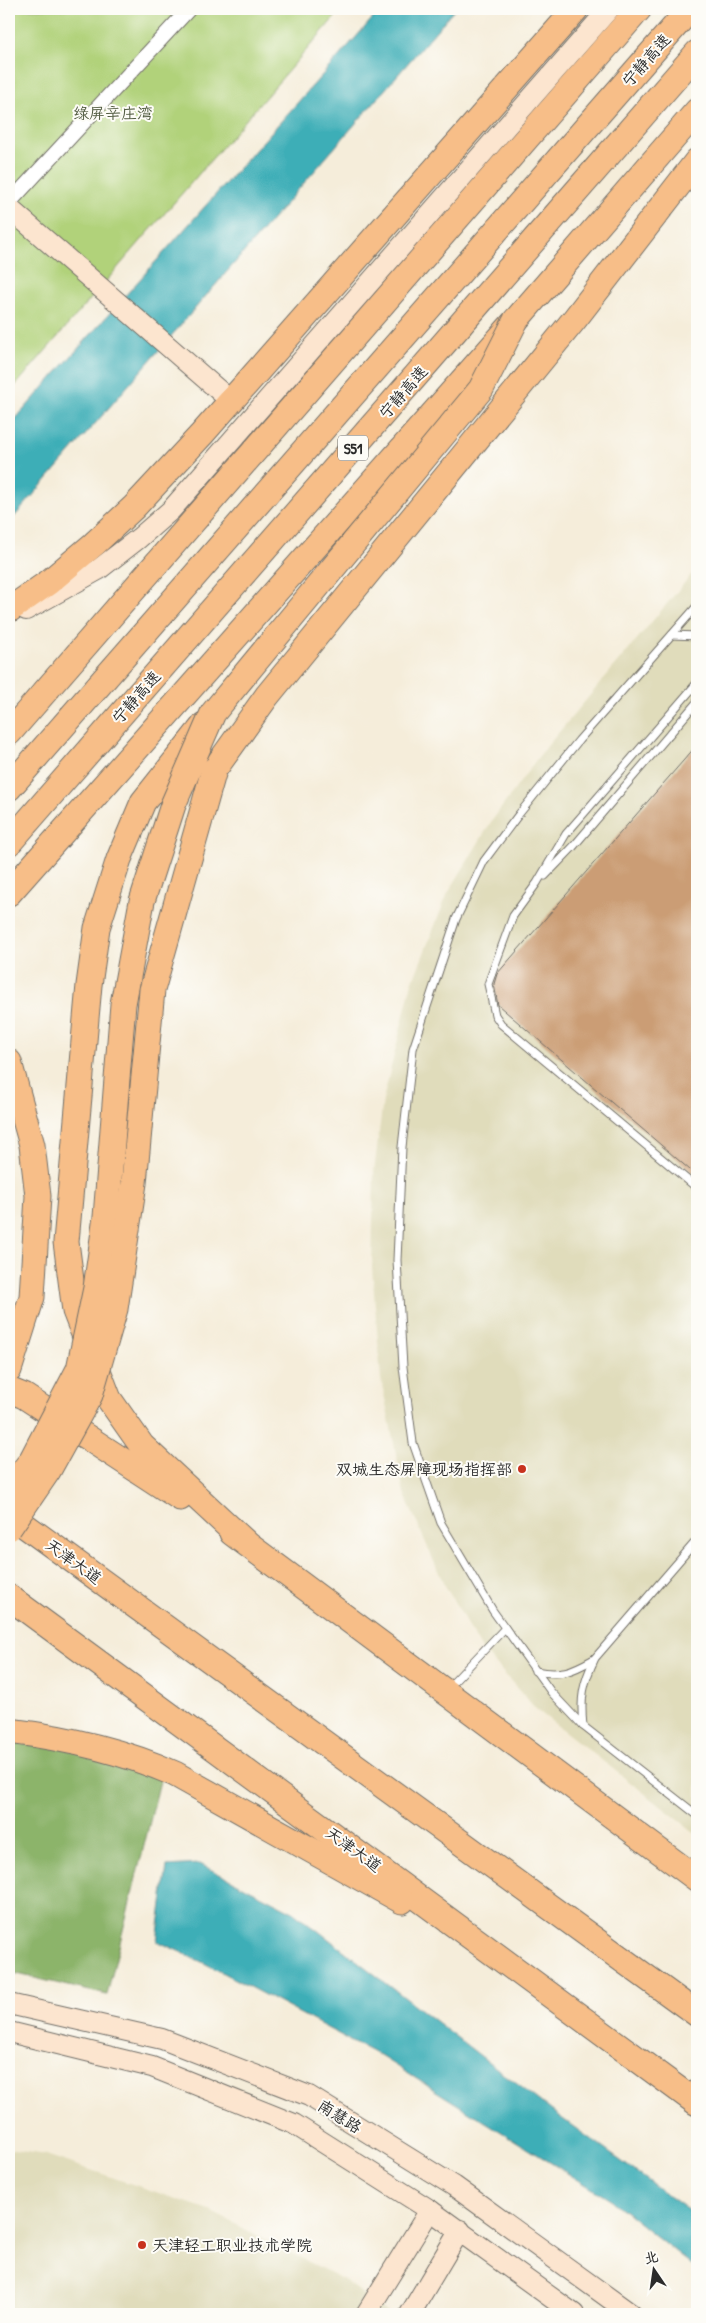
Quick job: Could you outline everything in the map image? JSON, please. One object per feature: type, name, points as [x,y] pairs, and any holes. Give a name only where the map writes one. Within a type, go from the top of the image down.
[{"type":"highway","points":[[9,610],[49,582],[128,513],[231,401],[576,9]]},
{"type":"highway","points":[[9,733],[639,9]]},
{"type":"highway","name":"宁静高速","points":[[9,788],[690,9]]},
{"type":"highway","name":"宁静高速","points":[[9,843],[697,53]]},
{"type":"highway","points":[[9,893],[516,320],[697,111]]},
{"type":"highway","points":[[9,1528],[48,1471],[90,1395],[115,1309],[134,1183],[152,990],[214,770],[267,696],[574,320],[697,161]]},
{"type":"highway","points":[[245,1542],[142,1446],[109,1399],[74,1311],[66,1242],[89,985],[97,928],[119,859],[143,802],[213,713],[481,389],[516,320]]},
{"type":"highway","points":[[9,1489],[31,1461],[80,1369],[96,1288],[106,1217],[123,1004],[142,902],[173,805],[213,713]]},
{"type":"highway","points":[[9,1062],[32,1145],[38,1196],[32,1298],[9,1370]]},
{"type":"highway","points":[[9,1390],[24,1396],[245,1542],[697,1879]]},
{"type":"highway","name":"天津大道","points":[[9,1514],[697,2014]]},
{"type":"highway","name":"天津大道","points":[[9,1597],[501,1956],[697,2103]]},
{"type":"highway","points":[[9,1731],[56,1736],[105,1748],[140,1759],[175,1774],[501,1956]]},
{"type":"street","points":[[9,203],[189,9]]},
{"type":"street","points":[[9,619],[98,570],[172,510],[609,9]]},
{"type":"street","points":[[9,208],[231,401]]},
{"type":"street","name":"南慧路","points":[[9,2004],[162,2039],[309,2096],[454,2186],[630,2314]]},
{"type":"street","name":"南慧路","points":[[9,2032],[152,2067],[294,2124],[460,2230],[574,2314]]},
{"type":"street","points":[[366,2314],[430,2210]]},
{"type":"street","points":[[410,2314],[460,2230]]},
{"type":"lane","points":[[697,606],[579,740],[519,814],[484,861],[456,919],[413,1049],[402,1147],[397,1260],[402,1367],[413,1443],[441,1523],[504,1628],[551,1692],[583,1726],[697,1814]]},
{"type":"lane","points":[[672,635],[697,636]]},
{"type":"lane","points":[[697,683],[566,834],[537,883],[513,916],[488,984],[495,1015],[501,1024],[697,1188]]},
{"type":"lane","points":[[537,883],[573,847],[697,702]]},
{"type":"lane","points":[[583,1726],[581,1703],[585,1680],[595,1658],[697,1540]]},
{"type":"lane","points":[[445,1691],[504,1628]]},
{"type":"lane","points":[[535,1671],[553,1674],[565,1673],[595,1658]]},
{"type":"shaded area","points":[[697,568],[697,1834],[537,1710],[481,1648],[443,1582],[404,1493],[381,1379],[372,1268],[374,1172],[383,1100],[411,986],[447,895],[491,822],[539,756]]},
{"type":"shaded area","name":"天津轻工职业技术学院","points":[[9,2149],[46,2155],[206,2209],[344,2280],[390,2314],[9,2314]]},
{"type":"green space","name":"绿屏辛庄湾","points":[[9,9],[342,9],[9,393]]},
{"type":"green space","points":[[9,1743],[60,1747],[161,1777],[107,1995],[9,1972]]},
{"type":"water","points":[[381,9],[455,9],[9,523],[9,426]]},
{"type":"water","points":[[200,1864],[295,1913],[560,2117],[697,2216],[697,2269],[612,2201],[380,2056],[206,1964],[157,1941],[167,1866]]},
{"type":"building","points":[[697,745],[697,1176],[498,1005],[494,984],[497,974]]},
{"type":"place","name":"双城生态屏障现场指挥部","points":[[522,1469]]},
{"type":"place","name":"天津轻工职业技术学院","points":[[142,2245]]}]
